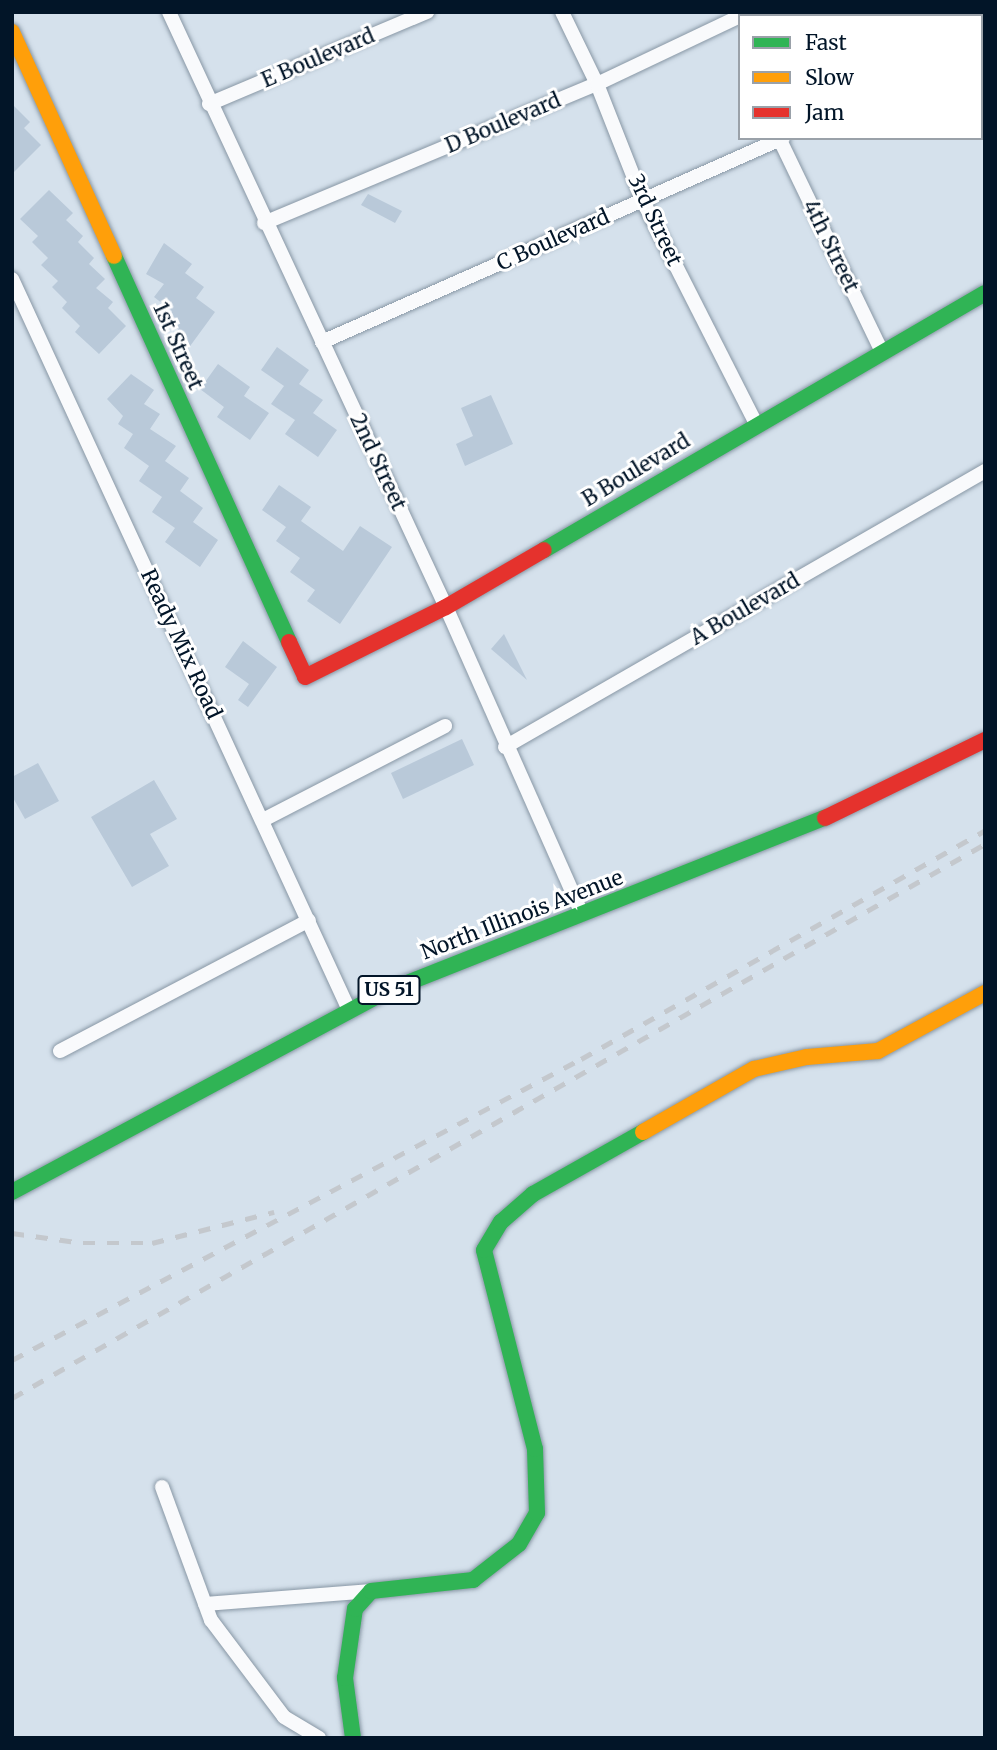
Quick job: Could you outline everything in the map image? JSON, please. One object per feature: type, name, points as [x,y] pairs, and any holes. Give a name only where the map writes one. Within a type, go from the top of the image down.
[{"type":"street","name":"2nd Street","points":[[169,12],[264,223],[446,607],[505,747],[582,914]]},
{"type":"street","name":"E Boulevard","points":[[209,104],[428,12]]},
{"type":"street","name":"3rd Street","points":[[562,12],[597,83],[643,201],[756,424]]},
{"type":"street","name":"D Boulevard","points":[[264,223],[597,83],[738,17]]},
{"type":"street","name":"1st Street","points":[[12,32],[305,677]]},
{"type":"street","name":"C Boulevard","points":[[322,342],[780,140]]},
{"type":"street","name":"4th Street","points":[[782,140],[882,352]]},
{"type":"street","name":"Ready Mix Road","points":[[12,279],[349,1010]]},
{"type":"street","name":"B Boulevard","points":[[305,677],[446,607],[985,293]]},
{"type":"street","name":"A Boulevard","points":[[505,747],[985,471]]},
{"type":"street","points":[[263,820],[445,726]]},
{"type":"street","name":"North Illinois Avenue","points":[[12,1192],[349,1010],[582,914],[804,828],[985,740]]},
{"type":"street","points":[[60,1051],[309,920]]},
{"type":"street","points":[[205,1604],[473,1580],[519,1544],[537,1513],[535,1449],[484,1250],[501,1222],[533,1194],[754,1069],[807,1057],[878,1051],[985,993]]},
{"type":"street","points":[[162,1487],[211,1620],[284,1717],[319,1738]]},
{"type":"street","points":[[353,1738],[345,1678],[355,1609],[371,1591]]},
{"type":"building","points":[[12,104],[30,122],[24,128],[41,145],[12,174]]},
{"type":"building","points":[[49,190],[73,213],[66,220],[83,236],[78,242],[94,258],[89,264],[105,279],[96,288],[113,302],[108,308],[126,326],[99,354],[75,332],[80,326],[62,308],[67,302],[52,287],[58,281],[41,265],[48,258],[32,242],[38,236],[20,219]]},
{"type":"building","points":[[368,194],[402,211],[395,223],[361,205]]},
{"type":"building","points":[[164,243],[192,264],[185,273],[204,287],[196,298],[215,312],[185,353],[175,346],[184,334],[165,320],[172,311],[154,297],[164,284],[146,274]]},
{"type":"building","points":[[277,347],[309,370],[299,384],[323,400],[313,413],[337,430],[318,457],[285,434],[295,420],[271,404],[284,386],[261,370]]},
{"type":"building","points":[[218,364],[250,387],[244,396],[269,413],[250,440],[217,417],[224,407],[200,389]]},
{"type":"building","points":[[131,374],[154,390],[144,404],[160,414],[150,429],[176,446],[165,461],[189,478],[180,491],[203,508],[193,522],[218,540],[200,567],[165,542],[175,528],[152,512],[162,497],[139,481],[149,466],[124,448],[133,434],[118,424],[123,416],[107,399]]},
{"type":"building","points":[[491,395],[513,444],[465,466],[456,444],[473,436],[461,408]]},
{"type":"building","points":[[279,485],[311,507],[301,521],[343,551],[360,526],[392,547],[340,624],[307,601],[315,590],[290,572],[300,558],[276,541],[286,527],[262,510]]},
{"type":"building","points":[[504,634],[527,680],[491,649]]},
{"type":"building","points":[[243,641],[277,667],[248,707],[238,700],[249,684],[225,667]]},
{"type":"building","points":[[462,739],[474,765],[403,799],[391,773]]},
{"type":"building","points":[[38,763],[59,801],[25,819],[12,796],[12,777]]},
{"type":"building","points":[[154,780],[177,819],[150,834],[169,866],[132,887],[91,817]]},
{"type":"railway","points":[[12,1360],[581,1059],[985,830]]},
{"type":"railway","points":[[12,1398],[985,844]]},
{"type":"railway","points":[[12,1233],[83,1243],[152,1243],[274,1212]]},
{"type":"traffic: fast","points":[[114,256],[289,642]]},
{"type":"traffic: fast","points":[[544,550],[985,293]]},
{"type":"traffic: fast","points":[[12,1192],[387,991],[825,818]]},
{"type":"traffic: fast","points":[[353,1738],[345,1678],[355,1609],[371,1591],[473,1580],[519,1544],[537,1513],[535,1449],[484,1250],[501,1222],[533,1194],[643,1132]]},
{"type":"traffic: slow","points":[[12,32],[114,256]]},
{"type":"traffic: slow","points":[[643,1132],[754,1069],[807,1057],[878,1051],[985,993]]},
{"type":"traffic: jam","points":[[289,642],[305,677],[446,607],[544,550]]},
{"type":"traffic: jam","points":[[825,818],[985,740]]}]
